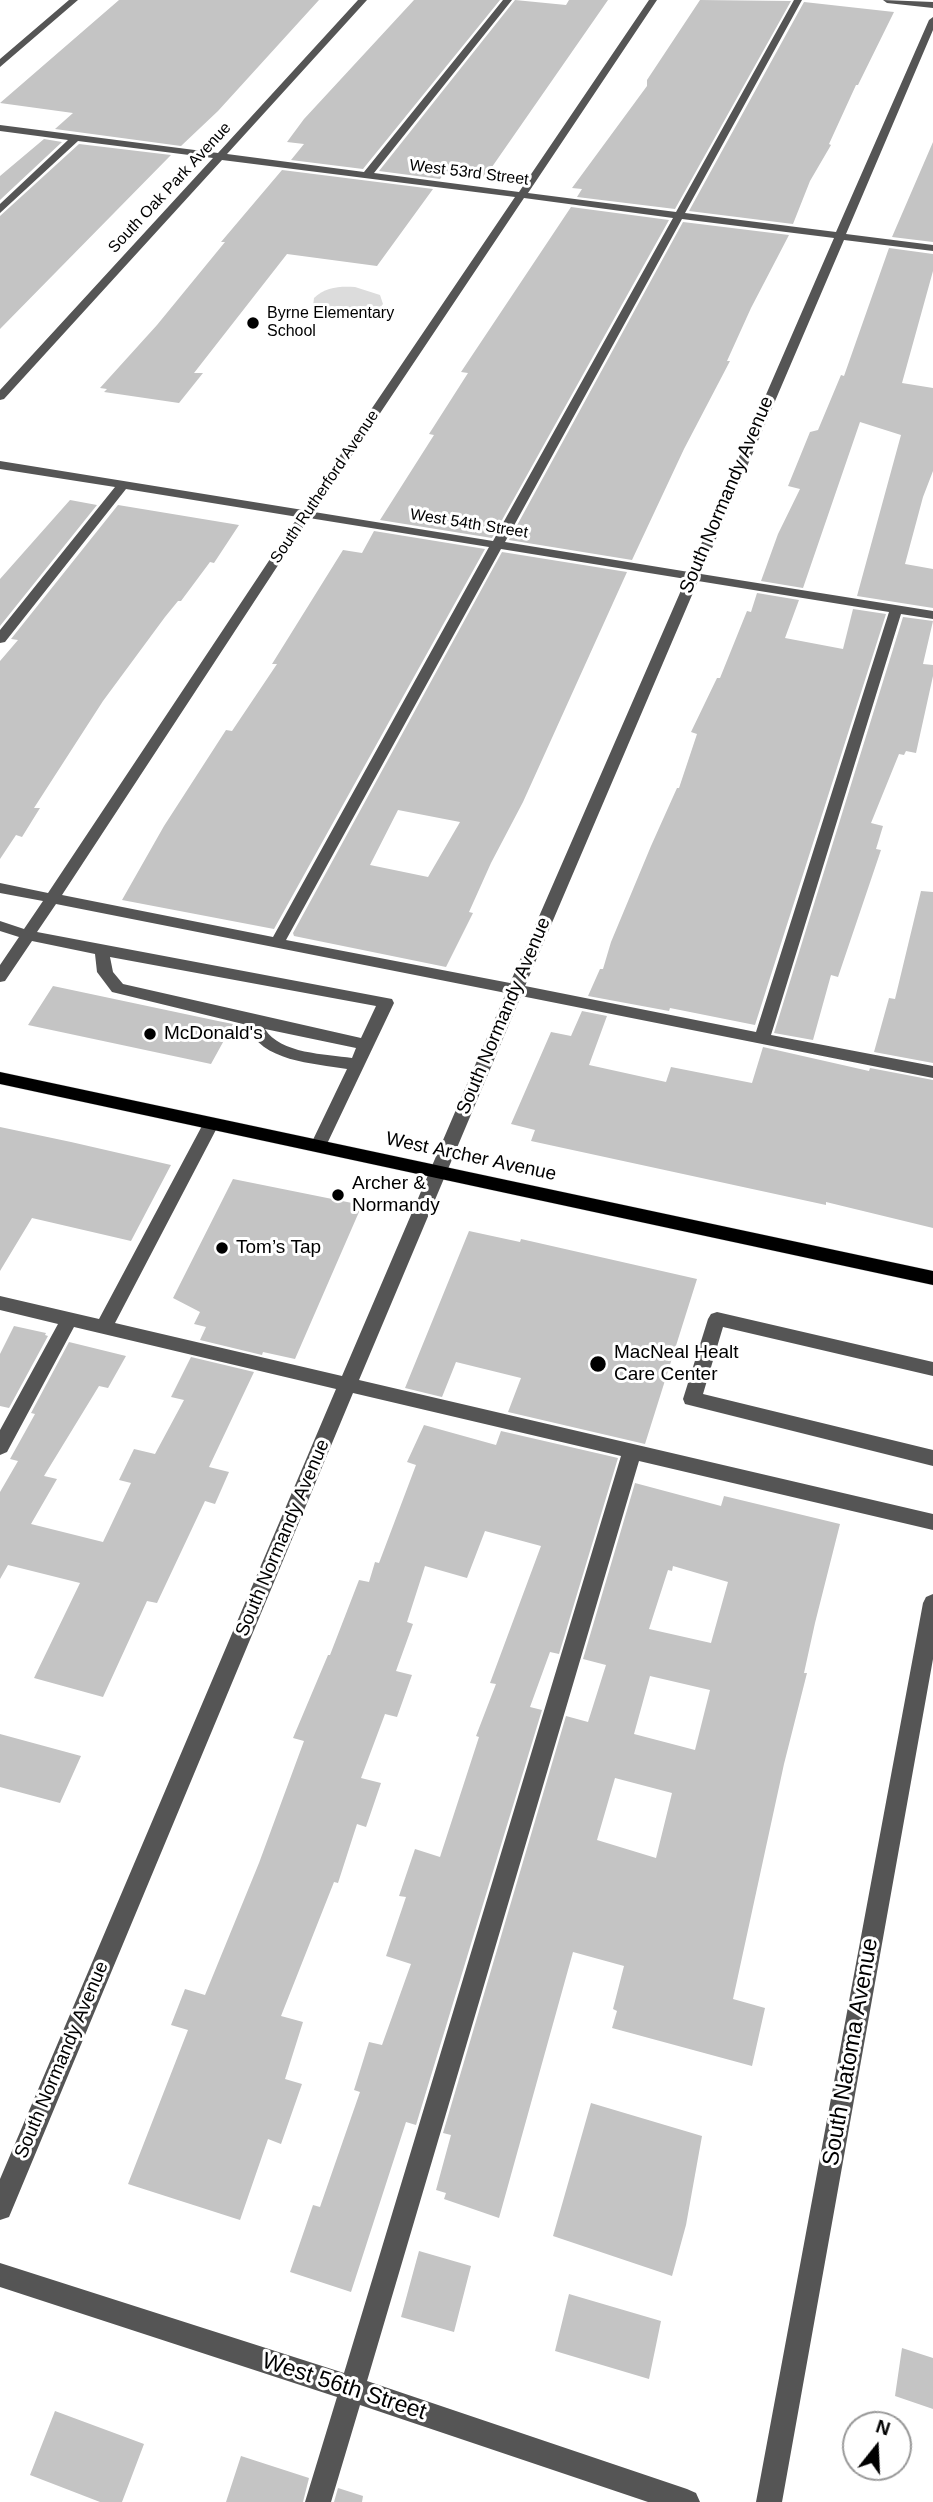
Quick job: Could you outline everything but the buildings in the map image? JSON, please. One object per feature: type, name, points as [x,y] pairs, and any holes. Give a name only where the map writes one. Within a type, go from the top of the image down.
[{"type":"main road","name":"West Archer Avenue","points":[[0,1078],[933,1278]]},
{"type":"street","points":[[0,64],[74,0]]},
{"type":"street","name":"South Oak Park Avenue","points":[[0,397],[363,0]]},
{"type":"street","points":[[367,175],[508,0]]},
{"type":"street","name":"South Rutherford Avenue","points":[[0,977],[306,514],[653,0]]},
{"type":"street","points":[[278,941],[798,0]]},
{"type":"street","points":[[887,0],[933,5]]},
{"type":"street","name":"South Normandy Avenue","points":[[0,2208],[437,1172],[933,20]]},
{"type":"street","name":"West 53rd Street","points":[[0,128],[933,248]]},
{"type":"street","points":[[0,210],[75,138]]},
{"type":"street","name":"West 54th Street","points":[[0,465],[933,615]]},
{"type":"street","points":[[0,639],[123,485]]},
{"type":"street","points":[[762,1037],[896,609]]},
{"type":"street","points":[[0,888],[933,1072]]},
{"type":"street","points":[[0,926],[28,935],[103,951],[386,1003],[318,1146]]},
{"type":"street","points":[[103,951],[102,968],[107,978],[118,988],[366,1045]]},
{"type":"street","points":[[254,1021],[261,1037],[271,1044],[291,1052],[357,1065]]},
{"type":"street","points":[[104,1328],[211,1124]]},
{"type":"street","points":[[0,1303],[933,1522]]},
{"type":"street","points":[[0,1447],[69,1319]]},
{"type":"street","points":[[933,1370],[717,1319],[692,1399],[933,1458]]},
{"type":"street","points":[[318,2502],[632,1451]]},
{"type":"street","name":"South Natoma Avenue","points":[[769,2502],[933,1603]]},
{"type":"street","name":"West 56th Street","points":[[0,2275],[352,2389],[687,2502]]},
{"type":"shaded area","points":[[355,287],[380,295],[383,304],[369,315],[349,319],[329,316],[313,307],[314,298],[328,289]]},
{"type":"place","name":"Byrne Elementary School","points":[[253,323]]},
{"type":"place","name":"McDonald's","points":[[150,1034]]},
{"type":"place","name":"Archer & Normandy","points":[[338,1195]]},
{"type":"place","name":"Tom’s Tap","points":[[222,1248]]},
{"type":"place","name":"MacNeal Healt Care Center","points":[[598,1364]]}]
